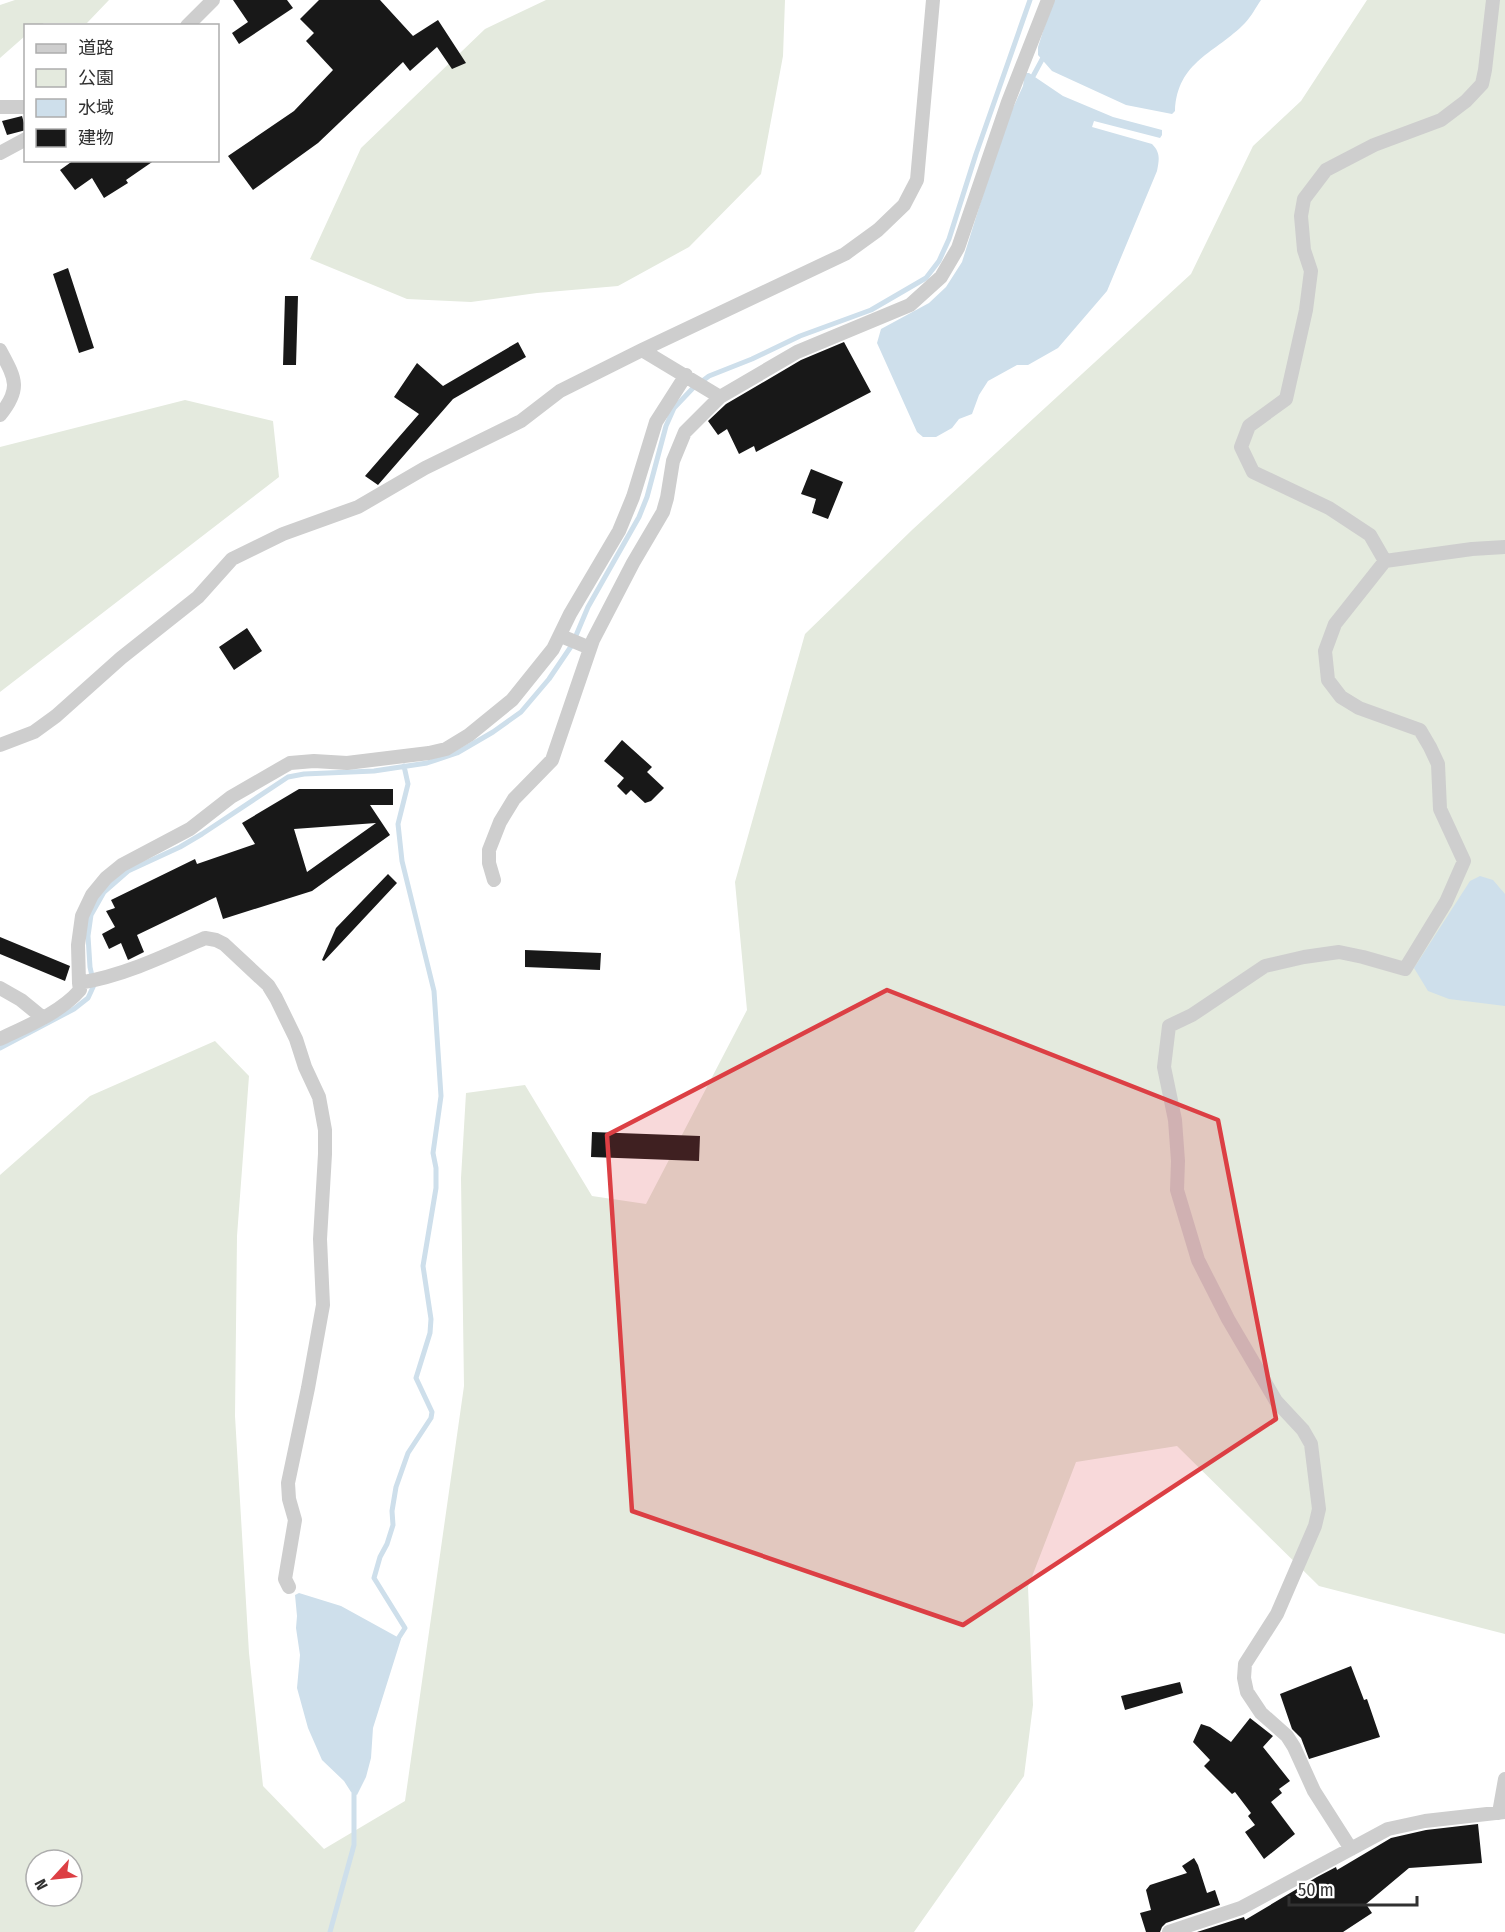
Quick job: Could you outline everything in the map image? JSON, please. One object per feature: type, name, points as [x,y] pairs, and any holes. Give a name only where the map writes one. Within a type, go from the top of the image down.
[{"type":"street","points":[[189,24],[213,0]]},
{"type":"street","points":[[0,745],[34,732],[56,716],[121,657],[192,603],[232,560],[283,534],[358,507],[425,468],[521,421],[560,391],[845,254],[878,230],[904,205],[917,180],[933,0]]},
{"type":"street","points":[[89,981],[78,945],[82,916],[92,895],[106,878],[122,865],[190,829],[231,797],[290,764],[314,761],[347,763],[429,753],[446,748],[469,735],[512,700],[553,649],[574,642],[633,563],[663,512],[673,461],[685,432],[715,393],[797,352],[910,305],[941,277],[958,248],[1008,102],[1048,0]]},
{"type":"street","points":[[1385,561],[1370,535],[1329,508],[1253,472],[1241,447],[1249,426],[1286,399],[1306,310],[1311,271],[1304,250],[1301,216],[1304,199],[1326,170],[1374,146],[1441,120],[1466,101],[1482,84],[1484,77],[1493,0]]},
{"type":"street","points":[[0,107],[24,107]]},
{"type":"street","points":[[0,153],[24,140]]},
{"type":"street","points":[[0,350],[13,374],[15,391],[0,415]]},
{"type":"street","points":[[642,350],[715,393]]},
{"type":"street","points":[[494,880],[489,863],[489,850],[500,822],[514,799],[552,760],[574,642],[570,614],[619,531],[633,497],[656,422],[689,377]]},
{"type":"street","points":[[1351,1849],[1314,1791],[1287,1736],[1261,1713],[1247,1692],[1244,1678],[1245,1664],[1276,1614],[1315,1526],[1319,1509],[1311,1444],[1302,1430],[1276,1401],[1228,1318],[1198,1260],[1177,1190],[1176,1120],[1164,1067],[1169,1026],[1192,1015],[1265,966],[1339,952],[1405,969],[1446,902],[1464,861],[1440,809],[1438,764],[1420,730],[1359,708],[1341,697],[1328,680],[1325,651],[1335,624],[1385,561],[1472,549],[1505,548]]},
{"type":"street","points":[[0,1039],[43,1018],[74,997],[89,981],[135,968],[206,938],[224,944],[272,991],[296,1039],[305,1067],[319,1097],[325,1130],[320,1239],[323,1305],[288,1483],[289,1499],[295,1520],[285,1580],[289,1587]]},
{"type":"street","points":[[0,988],[21,1000],[43,1018]]},
{"type":"street","points":[[1168,1932],[1241,1908],[1388,1829],[1409,1824],[1502,1812],[1505,1779]]},
{"type":"highlighted area","points":[[887,990],[1218,1120],[1276,1419],[963,1625],[632,1511],[607,1135]]},
{"type":"green space","points":[[15,0],[109,0],[87,23],[24,24],[24,37],[0,58],[0,5]]},
{"type":"green space","points":[[546,0],[785,0],[783,56],[761,174],[689,247],[618,286],[537,293],[471,302],[407,299],[310,259],[361,148],[485,29]]},
{"type":"green space","points":[[1367,0],[1505,0],[1505,1634],[1319,1586],[1177,1446],[1076,1462],[1028,1587],[1033,1705],[1024,1776],[914,1932],[0,1932],[0,1175],[90,1096],[215,1041],[249,1076],[237,1236],[235,1416],[249,1653],[263,1786],[324,1849],[405,1801],[464,1386],[461,1178],[466,1093],[525,1085],[592,1196],[646,1204],[747,1010],[735,882],[805,634],[912,530],[1191,274],[1253,146],[1301,101]]},
{"type":"green space","points":[[185,400],[273,421],[279,477],[0,692],[0,447]]},
{"type":"water","points":[[1053,0],[1261,0],[1245,23],[1190,69],[1177,94],[1175,111],[1172,114],[1126,105],[1052,71],[1038,55],[1038,47]]},
{"type":"water","points":[[1025,73],[1029,73],[1063,96],[1113,117],[1162,130],[1160,138],[1094,121],[1092,127],[1152,144],[1158,154],[1157,171],[1107,291],[1058,348],[1028,365],[1017,365],[988,381],[979,395],[972,414],[959,419],[952,428],[936,437],[923,437],[917,432],[877,343],[881,329],[929,303],[946,287],[962,262],[992,166],[1023,86]]},
{"type":"water","points":[[1480,876],[1493,880],[1505,894],[1505,1006],[1449,999],[1428,991],[1414,968],[1470,881]]},
{"type":"water","points":[[299,1593],[341,1606],[401,1639],[373,1728],[371,1758],[366,1777],[357,1795],[351,1792],[344,1781],[322,1760],[308,1728],[297,1688],[300,1655],[295,1595]]},
{"type":"building","points":[[233,0],[287,0],[293,8],[239,44],[232,33],[248,22]]},
{"type":"building","points":[[319,0],[380,0],[413,36],[438,20],[466,63],[452,69],[437,47],[410,71],[403,62],[318,143],[253,190],[228,156],[294,111],[333,70],[306,41],[314,33],[300,19]]},
{"type":"building","points":[[22,116],[24,131],[7,135],[2,121]]},
{"type":"building","points":[[71,162],[152,162],[126,180],[128,183],[104,198],[92,178],[75,190],[60,170]]},
{"type":"building","points":[[68,268],[94,348],[79,353],[53,274]]},
{"type":"building","points":[[285,296],[298,296],[296,365],[283,365]]},
{"type":"building","points":[[518,342],[526,357],[453,399],[378,485],[365,476],[419,414],[394,397],[417,363],[443,386]]},
{"type":"building","points":[[844,342],[871,392],[756,452],[754,446],[739,454],[727,429],[718,435],[708,421],[726,404],[801,360]]},
{"type":"building","points":[[811,469],[843,482],[828,519],[812,513],[816,499],[801,494]]},
{"type":"building","points":[[247,628],[262,651],[234,670],[219,647]]},
{"type":"building","points":[[622,740],[652,767],[647,772],[664,788],[651,801],[645,803],[631,790],[626,795],[617,786],[624,778],[604,761]]},
{"type":"building","points":[[299,789],[393,789],[393,805],[370,805],[390,835],[312,891],[223,919],[216,897],[137,935],[144,952],[128,960],[121,943],[109,949],[102,934],[115,927],[106,911],[115,908],[111,900],[195,859],[197,864],[255,844],[242,823]],"holes":[[[376,823],[307,872],[294,829]]]},
{"type":"building","points":[[388,874],[397,883],[324,961],[322,960],[336,928]]},
{"type":"building","points":[[0,937],[70,966],[65,981],[0,954]]},
{"type":"building","points":[[525,950],[601,953],[600,970],[525,967]]},
{"type":"building","points":[[592,1132],[700,1136],[699,1161],[591,1157]]},
{"type":"building","points":[[1351,1666],[1364,1700],[1367,1699],[1380,1737],[1309,1759],[1301,1738],[1292,1729],[1280,1694]]},
{"type":"building","points":[[1180,1682],[1183,1693],[1125,1710],[1121,1696]]},
{"type":"building","points":[[1250,1718],[1273,1736],[1263,1747],[1290,1781],[1279,1789],[1282,1793],[1271,1802],[1295,1834],[1264,1859],[1245,1832],[1255,1825],[1248,1816],[1251,1813],[1235,1792],[1232,1794],[1204,1766],[1210,1760],[1193,1742],[1201,1724],[1210,1727],[1231,1742]]},
{"type":"building","points":[[1478,1824],[1482,1863],[1409,1868],[1366,1904],[1372,1913],[1343,1932],[1197,1932],[1244,1917],[1245,1920],[1317,1877],[1336,1867],[1337,1870],[1391,1838],[1426,1830]]},
{"type":"building","points":[[1194,1858],[1207,1893],[1215,1890],[1220,1905],[1166,1923],[1160,1932],[1146,1932],[1140,1913],[1151,1910],[1146,1890],[1150,1885],[1187,1873],[1182,1866]]},
{"type":"waterway","points":[[0,1048],[74,1009],[88,998],[94,985],[88,936],[91,915],[104,892],[128,871],[180,847],[288,777],[304,774],[374,771],[427,763],[457,753],[521,712],[549,679],[572,645],[588,607],[639,517],[647,497],[666,426],[674,408],[693,388],[709,376],[800,336],[871,310],[926,278],[939,261],[949,239],[1030,0]]},
{"type":"waterway","points":[[1031,80],[1045,54]]},
{"type":"waterway","points":[[396,1642],[405,1628],[374,1578],[393,1525],[392,1511],[396,1487],[408,1453],[431,1418],[432,1412],[416,1378],[430,1333],[431,1319],[423,1266],[436,1188],[433,1153],[441,1096],[434,991],[402,861],[398,824],[408,784],[404,766]]},
{"type":"waterway","points":[[330,1932],[354,1845],[354,1787]]}]
